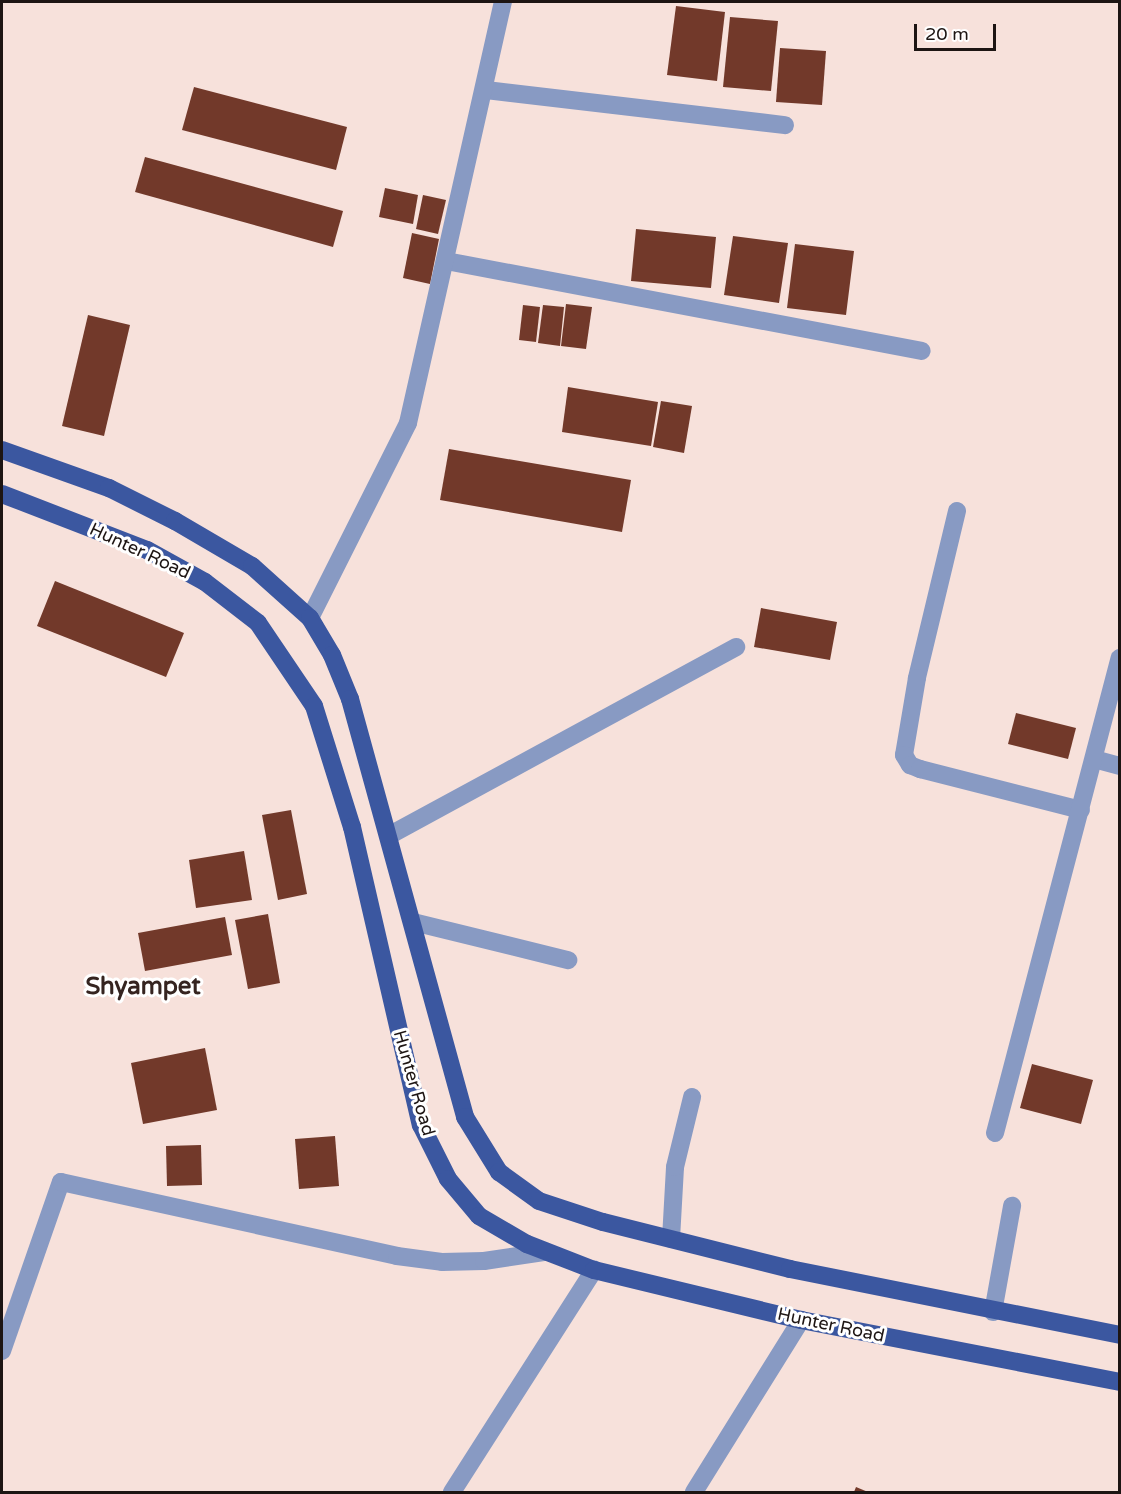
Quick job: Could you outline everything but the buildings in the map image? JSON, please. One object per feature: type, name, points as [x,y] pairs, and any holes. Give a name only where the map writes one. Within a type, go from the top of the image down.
[{"type":"main road","points":[[2,450],[109,488],[175,521],[252,566],[310,618],[332,655],[350,699],[390,835],[465,1117],[499,1172],[539,1201],[671,1239],[790,1269],[993,1312],[1119,1335]]},
{"type":"main road","name":"Hunter Road","points":[[2,494],[147,550],[205,582],[258,623],[314,706],[333,756],[421,1125],[448,1179],[479,1216],[545,1252],[594,1270],[801,1320],[1119,1382]]},
{"type":"street","points":[[310,618],[408,423],[486,90],[503,2]]},
{"type":"street","points":[[486,90],[785,125]]},
{"type":"street","points":[[446,261],[922,351]]},
{"type":"street","points":[[957,511],[918,678],[904,755],[910,765],[920,769],[1081,810]]},
{"type":"street","points":[[390,835],[736,647]]},
{"type":"street","points":[[996,1133],[1119,658]]},
{"type":"street","points":[[1094,759],[1119,766]]},
{"type":"street","points":[[413,922],[568,960]]},
{"type":"street","points":[[671,1239],[675,1167],[692,1098]]},
{"type":"street","points":[[2,1351],[61,1182],[397,1256],[442,1262],[484,1261],[545,1252]]},
{"type":"street","points":[[993,1312],[1012,1206]]},
{"type":"street","points":[[452,1492],[594,1270]]},
{"type":"street","points":[[694,1492],[801,1320]]},
{"type":"district","name":"Shyampet","points":[[143,987]]}]
